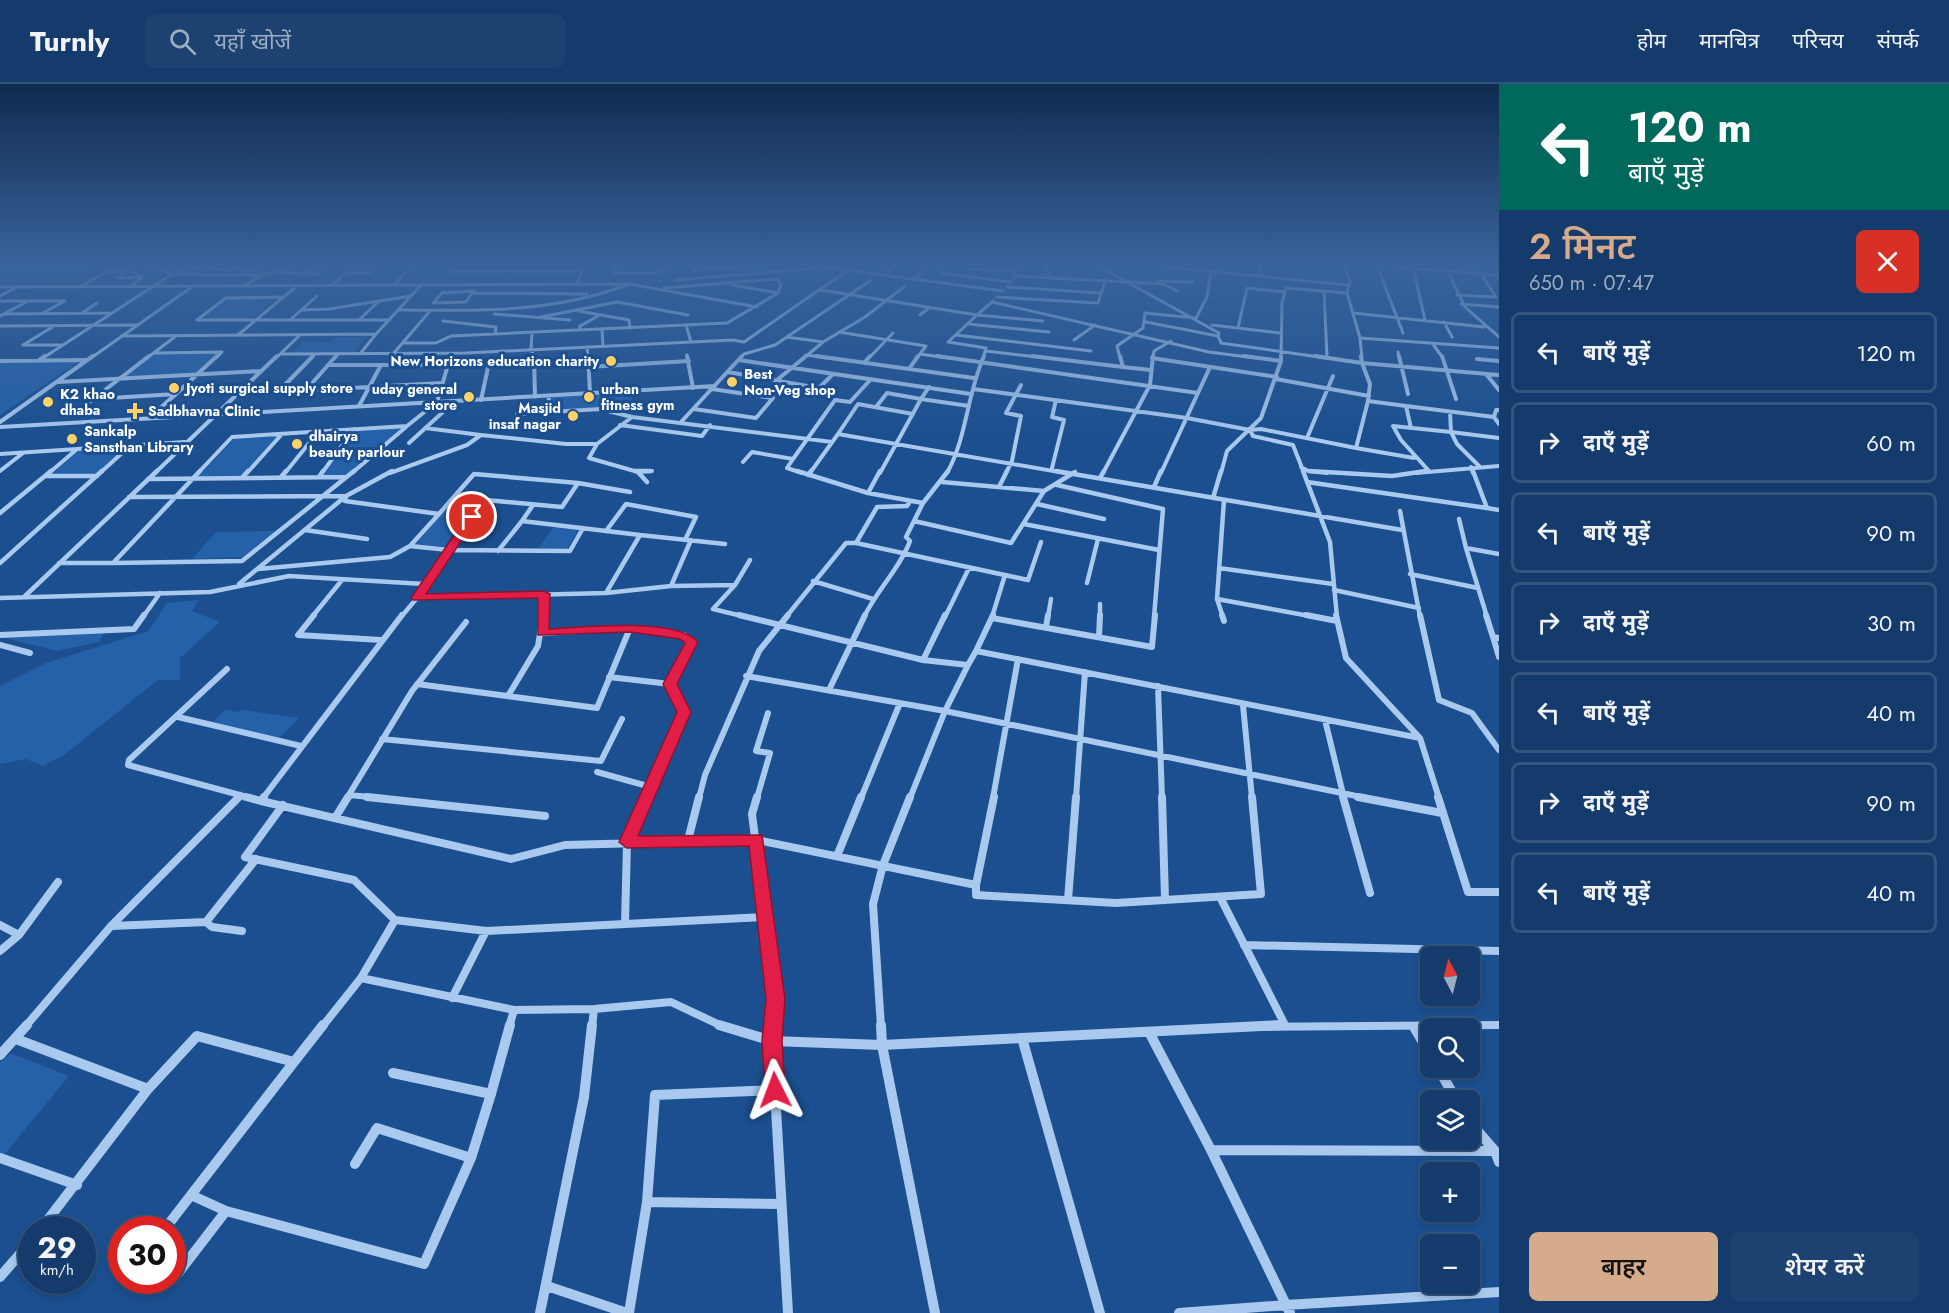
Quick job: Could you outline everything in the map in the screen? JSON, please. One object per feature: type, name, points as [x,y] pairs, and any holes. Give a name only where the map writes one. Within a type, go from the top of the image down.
[{"type":"street","points":[[38,361],[97,323]]},
{"type":"street","points":[[0,422],[141,323]]},
{"type":"street","points":[[237,335],[250,323]]},
{"type":"street","points":[[360,354],[387,323]]},
{"type":"street","points":[[393,354],[418,323]]},
{"type":"street","points":[[464,323],[496,327],[495,334]]},
{"type":"street","points":[[580,330],[580,326],[585,323]]},
{"type":"street","points":[[629,323],[630,328]]},
{"type":"street","points":[[403,343],[436,343],[451,336],[720,323]]},
{"type":"street","points":[[280,354],[393,354],[691,342],[744,342],[772,323]]},
{"type":"street","points":[[681,422],[744,354],[775,345],[808,323]]},
{"type":"street","points":[[777,381],[806,355],[852,323]]},
{"type":"street","points":[[1087,323],[1171,341],[1209,352],[1281,362]]},
{"type":"street","points":[[1123,367],[1117,346],[1137,334],[1145,323]]},
{"type":"street","points":[[1153,323],[1218,336]]},
{"type":"street","points":[[1206,323],[1218,331],[1221,343],[1362,363],[1499,375]]},
{"type":"street","points":[[1238,328],[1239,323]]},
{"type":"street","points":[[1213,498],[1227,452],[1261,418],[1281,362],[1281,323]]},
{"type":"street","points":[[1325,323],[1327,357]]},
{"type":"street","points":[[1356,323],[1360,338],[1362,363],[1370,384],[1356,448]]},
{"type":"street","points":[[1398,323],[1403,333]]},
{"type":"street","points":[[1445,323],[1452,337]]},
{"type":"street","points":[[1455,323],[1484,327]]},
{"type":"street","points":[[1480,323],[1499,337]]},
{"type":"street","points":[[1049,332],[969,324],[948,342],[986,348],[986,351],[1151,370]]},
{"type":"street","points":[[686,325],[691,342]]},
{"type":"street","points":[[1074,340],[1095,325]]},
{"type":"street","points":[[1209,325],[1280,333]]},
{"type":"street","points":[[0,326],[137,326]]},
{"type":"street","points":[[54,326],[23,345],[63,345]]},
{"type":"street","points":[[602,329],[603,346]]},
{"type":"street","points":[[839,332],[926,346],[909,369]]},
{"type":"street","points":[[532,333],[531,350],[536,361],[536,396]]},
{"type":"street","points":[[864,363],[893,333]]},
{"type":"street","points":[[122,336],[376,334]]},
{"type":"street","points":[[24,597],[300,335]]},
{"type":"street","points":[[956,335],[1091,351]]},
{"type":"street","points":[[88,403],[176,336]]},
{"type":"street","points":[[787,337],[823,342]]},
{"type":"street","points":[[1360,338],[1499,348]]},
{"type":"street","points":[[1101,477],[1150,385],[1154,351],[1171,341]]},
{"type":"street","points":[[1432,343],[1447,370],[1456,399]]},
{"type":"street","points":[[587,347],[590,393]]},
{"type":"street","points":[[829,690],[851,640],[873,599],[906,552],[910,541],[906,537],[922,503],[942,483],[958,453],[974,378],[986,351]]},
{"type":"street","points":[[149,418],[222,352],[154,353]]},
{"type":"street","points":[[1398,352],[1408,394]]},
{"type":"street","points":[[315,354],[278,392],[442,383]]},
{"type":"street","points":[[306,390],[338,354]]},
{"type":"street","points":[[920,354],[1198,393]]},
{"type":"street","points":[[687,355],[693,388]]},
{"type":"street","points":[[806,355],[974,378]]},
{"type":"street","points":[[1152,358],[1276,378],[1406,406],[1494,417],[1499,424]]},
{"type":"street","points":[[1477,359],[1499,361]]},
{"type":"street","points":[[0,361],[88,360]]},
{"type":"street","points":[[739,360],[929,387],[1056,400],[1187,418],[1261,429],[1415,458]]},
{"type":"street","points":[[328,365],[447,365],[536,361]]},
{"type":"street","points":[[588,367],[689,361]]},
{"type":"street","points":[[481,400],[489,363]]},
{"type":"street","points":[[1086,377],[1088,363]]},
{"type":"street","points":[[359,406],[367,387],[381,365]]},
{"type":"street","points":[[59,563],[242,561],[326,495],[437,402],[447,365]]},
{"type":"street","points":[[1154,487],[1210,367]]},
{"type":"street","points":[[57,382],[261,371]]},
{"type":"street","points":[[728,372],[819,388],[834,374]]},
{"type":"street","points":[[1485,374],[1499,390]]},
{"type":"street","points":[[1307,438],[1333,376]]},
{"type":"street","points":[[850,402],[871,379]]},
{"type":"street","points":[[999,487],[1012,461],[1020,416],[1006,412],[1021,385]]},
{"type":"street","points":[[868,493],[929,387]]},
{"type":"street","points":[[0,427],[693,388],[714,388],[773,398],[756,418],[694,409]]},
{"type":"street","points":[[876,407],[887,393],[969,406]]},
{"type":"street","points":[[94,399],[176,394]]},
{"type":"street","points":[[548,412],[549,396]]},
{"type":"street","points":[[913,414],[836,400],[806,438],[787,468],[868,493],[922,503]]},
{"type":"street","points":[[1052,468],[1064,420],[1052,417],[1056,400]]},
{"type":"street","points":[[409,443],[456,401]]},
{"type":"street","points":[[808,475],[858,404]]},
{"type":"street","points":[[1406,406],[1411,428]]},
{"type":"street","points":[[517,414],[600,409],[632,417],[832,441]]},
{"type":"street","points":[[1494,417],[1496,410],[1499,410]]},
{"type":"street","points":[[1450,412],[1451,432],[1457,444],[1480,466]]},
{"type":"street","points":[[632,417],[597,444],[589,459],[638,472],[652,471]]},
{"type":"street","points":[[620,425],[702,436],[710,425]]},
{"type":"street","points":[[113,563],[232,437],[407,426]]},
{"type":"street","points":[[1429,471],[1415,458],[1393,426],[1499,438]]},
{"type":"street","points":[[425,428],[566,444],[597,444]]},
{"type":"street","points":[[320,477],[354,429]]},
{"type":"street","points":[[1250,429],[1253,436],[1293,446],[1330,542],[1337,621],[1346,658],[1420,738],[1468,892],[1499,892]]},
{"type":"street","points":[[281,477],[318,432]]},
{"type":"street","points":[[242,478],[282,434]]},
{"type":"street","points":[[838,434],[1012,461],[1402,530]]},
{"type":"street","points":[[238,584],[346,496],[406,464],[467,445],[481,435]]},
{"type":"street","points":[[0,454],[185,442]]},
{"type":"street","points":[[0,563],[132,445]]},
{"type":"street","points":[[0,513],[77,449]]},
{"type":"street","points":[[0,471],[24,452]]},
{"type":"street","points":[[743,462],[752,452],[793,459]]},
{"type":"street","points":[[1301,467],[1308,471],[1392,476],[1499,466]]},
{"type":"street","points":[[1471,467],[1487,508]]},
{"type":"street","points":[[638,472],[647,482]]},
{"type":"street","points":[[942,483],[1044,491],[1075,472]]},
{"type":"street","points":[[257,569],[390,557],[410,546],[474,474],[578,483],[630,492]]},
{"type":"street","points":[[44,476],[98,476]]},
{"type":"street","points":[[147,479],[346,477]]},
{"type":"street","points":[[1307,482],[1499,510]]},
{"type":"street","points":[[455,497],[562,507],[578,483]]},
{"type":"street","points":[[992,618],[1152,647],[1161,507],[1057,485]]},
{"type":"street","points":[[914,521],[1011,543],[1044,491]]},
{"type":"street","points":[[128,497],[346,496]]},
{"type":"street","points":[[346,496],[345,501],[439,514]]},
{"type":"street","points":[[261,801],[381,640],[417,598],[424,584],[483,500]]},
{"type":"street","points":[[1224,500],[1217,599],[1224,621]]},
{"type":"street","points":[[856,543],[877,507],[907,506],[910,501]]},
{"type":"street","points":[[606,531],[627,504],[696,517],[671,586]]},
{"type":"street","points":[[1037,504],[1104,519]]},
{"type":"street","points":[[498,551],[533,505]]},
{"type":"street","points":[[1400,511],[1410,574],[1439,700],[1472,713],[1499,750]]},
{"type":"street","points":[[1459,519],[1478,588],[1496,638],[1499,657]]},
{"type":"street","points":[[522,521],[725,544]]},
{"type":"street","points":[[1024,524],[1159,550]]},
{"type":"street","points":[[410,546],[449,550],[570,551],[583,528]]},
{"type":"street","points":[[304,530],[367,539]]},
{"type":"street","points":[[606,593],[640,535]]},
{"type":"street","points":[[1087,583],[1098,539]]},
{"type":"street","points":[[688,840],[705,775],[746,676],[759,651],[781,626],[813,581],[846,543],[906,552],[1028,580],[1041,542]]},
{"type":"street","points":[[1466,548],[1499,554]]},
{"type":"street","points":[[750,560],[735,585],[713,609],[851,640],[923,660],[968,665]]},
{"type":"street","points":[[923,660],[969,568]]},
{"type":"street","points":[[1219,568],[1334,587],[1419,608]]},
{"type":"street","points":[[1410,574],[1478,588]]},
{"type":"street","points":[[935,1313],[882,1045],[873,904],[883,865],[945,711],[992,618],[1005,575]]},
{"type":"street","points":[[0,598],[210,592],[238,584],[289,576],[424,584]]},
{"type":"street","points":[[342,580],[298,635],[381,640]]},
{"type":"street","points":[[813,581],[873,599]]},
{"type":"street","points":[[417,598],[606,593],[671,586],[735,585]]},
{"type":"street","points":[[0,635],[134,629],[160,593]]},
{"type":"street","points":[[508,696],[538,646],[542,633],[544,594]]},
{"type":"street","points":[[1046,627],[1051,599]]},
{"type":"street","points":[[1217,599],[1337,621]]},
{"type":"street","points":[[1099,637],[1100,604]]},
{"type":"street","points":[[335,818],[417,684],[466,622]]},
{"type":"street","points":[[542,633],[630,628],[684,635],[692,642],[670,684]]},
{"type":"street","points":[[417,684],[597,708],[630,628]]},
{"type":"street","points":[[0,645],[30,653]]},
{"type":"street","points":[[976,651],[1420,738]]},
{"type":"street","points":[[1018,659],[1008,726],[976,885],[976,895],[1116,903],[1261,894],[1243,705]]},
{"type":"street","points":[[227,669],[178,717],[129,760],[128,765],[261,801],[511,859],[565,845],[756,840],[976,885]]},
{"type":"street","points":[[1068,900],[1085,672]]},
{"type":"street","points":[[746,676],[945,711],[1250,776],[1442,813]]},
{"type":"street","points":[[609,677],[670,684]]},
{"type":"street","points":[[625,924],[627,842],[684,712],[670,684]]},
{"type":"street","points":[[1158,686],[1165,899]]},
{"type":"street","points":[[837,856],[900,703]]},
{"type":"street","points":[[768,713],[756,751],[770,753],[752,814],[765,917],[769,926],[776,999],[772,1041],[788,1313]]},
{"type":"street","points":[[178,717],[301,746]]},
{"type":"street","points":[[382,739],[601,761],[622,718]]},
{"type":"street","points":[[1325,720],[1342,793],[1370,893]]},
{"type":"street","points":[[597,772],[651,787]]},
{"type":"street","points":[[0,1055],[78,968],[111,926],[241,795]]},
{"type":"street","points":[[349,795],[545,816]]},
{"type":"street","points":[[283,805],[245,857],[354,880],[394,920],[486,931],[765,917]]},
{"type":"street","points":[[206,922],[256,859]]},
{"type":"street","points":[[0,951],[19,935],[58,882]]},
{"type":"street","points":[[1220,897],[1285,1025]]},
{"type":"street","points":[[175,1216],[361,978],[394,920]]},
{"type":"street","points":[[111,926],[206,922],[212,927],[243,931]]},
{"type":"street","points":[[0,925],[19,935]]},
{"type":"street","points":[[452,998],[486,931]]},
{"type":"street","points":[[1244,945],[1499,951]]},
{"type":"street","points":[[361,978],[514,1010],[594,1009],[671,1002],[716,1024],[772,1041],[882,1045],[1285,1025],[1414,1027],[1499,1025]]},
{"type":"street","points":[[540,1313],[548,1286],[584,1097],[594,1009]]},
{"type":"street","points":[[191,1195],[226,1211],[424,1264],[471,1158],[514,1010]]},
{"type":"street","points":[[1414,1027],[1420,1037]]},
{"type":"street","points":[[1149,1032],[1211,1150],[1288,1309]]},
{"type":"street","points":[[52,1216],[148,1089],[197,1036],[294,1062]]},
{"type":"street","points":[[1022,1038],[1100,1313]]},
{"type":"street","points":[[16,1039],[148,1089]]},
{"type":"street","points":[[393,1073],[490,1094]]},
{"type":"street","points":[[548,1286],[628,1313],[647,1202],[655,1095],[775,1090]]},
{"type":"street","points":[[355,1164],[377,1128],[471,1158]]},
{"type":"street","points":[[1480,1134],[1495,1151],[1499,1162]]},
{"type":"street","points":[[1211,1150],[1495,1151]]},
{"type":"street","points":[[0,1158],[77,1185]]},
{"type":"street","points":[[647,1202],[782,1204]]},
{"type":"street","points":[[186,1263],[226,1211]]},
{"type":"street","points":[[0,1276],[18,1256]]},
{"type":"street","points":[[1179,1313],[1288,1309],[1499,1292]]},
{"type":"shaded area","points":[[336,337],[366,337],[354,352],[293,352],[303,342],[330,343]]},
{"type":"shaded area","points":[[222,352],[198,374],[122,378],[154,353]]},
{"type":"shaded area","points":[[0,362],[78,362],[0,415]]},
{"type":"shaded area","points":[[632,392],[632,405],[551,410],[553,397]]},
{"type":"shaded area","points":[[402,428],[345,477],[323,476],[356,431]]},
{"type":"shaded area","points":[[277,436],[243,476],[198,477],[234,439]]},
{"type":"shaded area","points":[[126,447],[96,474],[51,475],[80,450]]},
{"type":"shaded area","points":[[452,502],[475,503],[444,547],[416,544]]},
{"type":"shaded area","points":[[554,527],[578,530],[567,550],[538,548]]},
{"type":"shaded area","points":[[276,531],[242,557],[192,559],[216,532]]},
{"type":"shaded area","points":[[199,600],[192,611],[220,622],[180,658],[180,680],[158,680],[64,755],[43,766],[26,759],[0,764],[0,686],[46,663],[148,631],[167,603]]},
{"type":"shaded area","points":[[104,633],[99,642],[57,651],[1,637]]},
{"type":"shaded area","points":[[226,709],[299,718],[279,738],[213,722]]},
{"type":"shaded area","points":[[11,1053],[69,1076],[4,1155],[0,1153],[0,1062]]},
{"type":"place","name":"New Horizons education charity","points":[[611,361]]},
{"type":"place","name":"Best Non-Veg shop","points":[[732,382]]},
{"type":"place","name":"Jyoti surgical supply store","points":[[174,388]]},
{"type":"place","name":"uday general store","points":[[469,397]]},
{"type":"place","name":"urban fitness gym","points":[[589,397]]},
{"type":"place","name":"K2 khao dhaba","points":[[48,402]]},
{"type":"place","name":"Sadbhavna Clinic","points":[[135,411]]},
{"type":"place","name":"Masjid insaf nagar","points":[[573,416]]},
{"type":"place","name":"Sankalp Sansthan Library","points":[[72,439]]},
{"type":"place","name":"dhairya beauty parlour","points":[[297,444]]},
{"type":"route","points":[[472,517],[424,584],[417,598],[481,598],[544,594],[542,633],[630,628],[684,635],[692,642],[670,684],[684,712],[627,842],[756,840],[765,917],[769,926],[776,999],[772,1041],[775,1090]]}]
